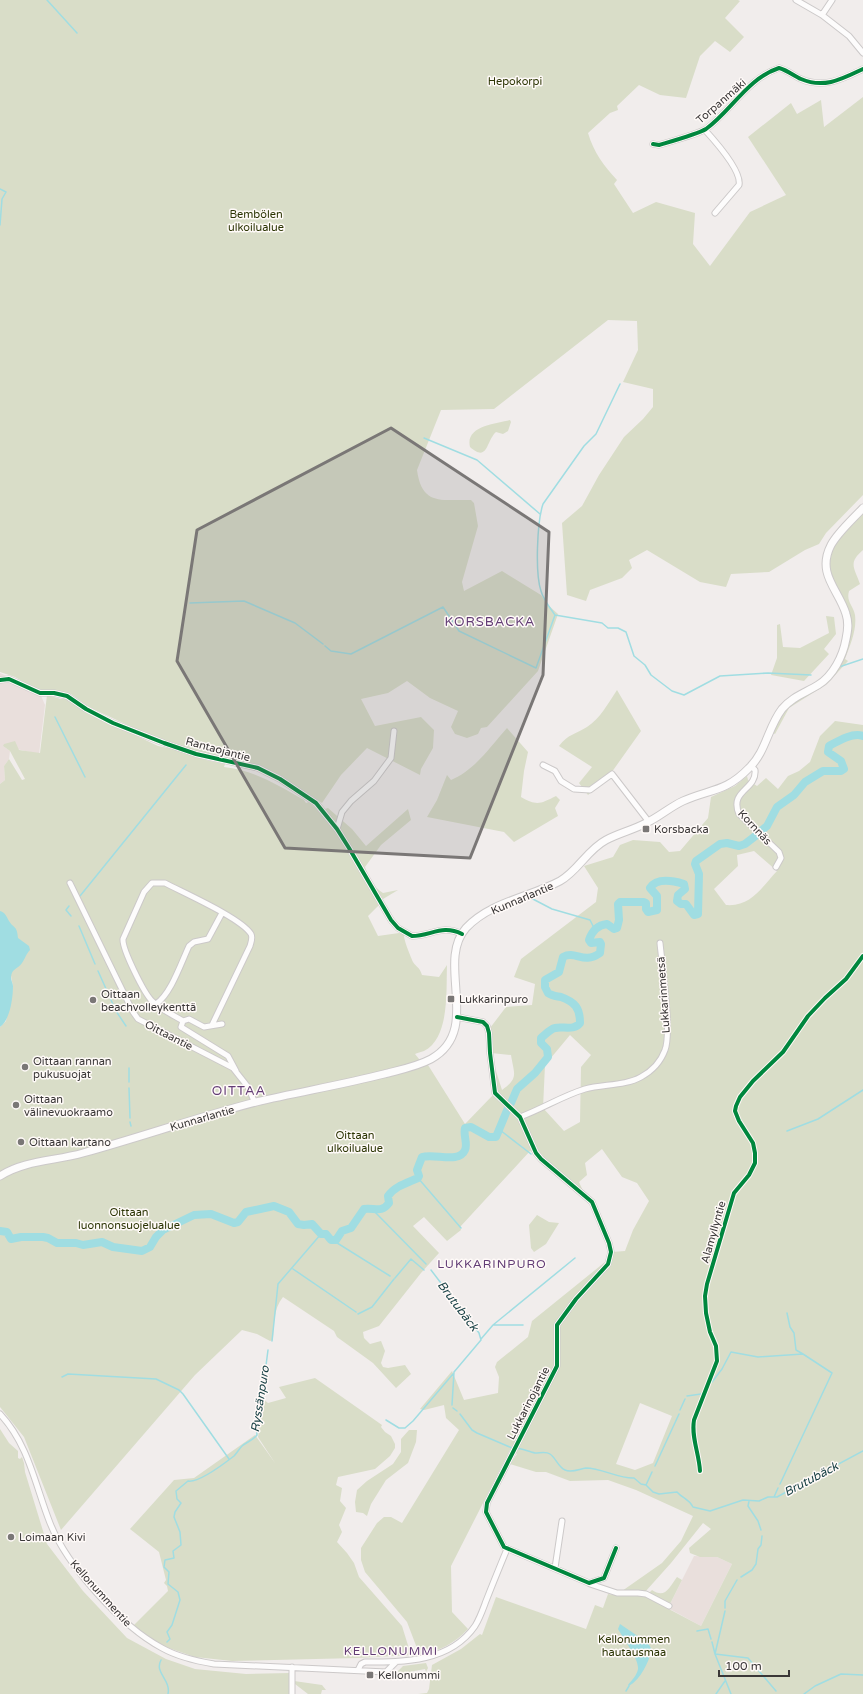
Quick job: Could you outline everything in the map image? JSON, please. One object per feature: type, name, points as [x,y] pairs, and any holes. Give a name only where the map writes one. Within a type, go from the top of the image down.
[{"type":"main road","name":"Kunnarlantie","points":[[0,1176],[12,1169],[25,1165],[81,1154],[255,1103],[367,1079],[426,1062],[445,1049],[450,1040],[457,1017],[455,966],[456,952],[462,934],[467,928],[487,912],[562,880],[601,843],[649,822],[683,801],[720,790],[735,781],[752,766],[760,754],[778,714],[786,704],[798,695],[827,679],[846,644],[848,627],[847,617],[843,605],[828,580],[826,561],[829,548],[833,541],[863,508]]},
{"type":"street","points":[[796,0],[822,15],[849,36],[863,53]]},
{"type":"street","points":[[822,15],[832,0]]},
{"type":"street","name":"Torpanmäki","points":[[653,144],[659,145],[705,130],[745,92],[772,70],[782,69],[803,80],[820,84],[834,82],[863,69]]},
{"type":"street","points":[[705,130],[727,157],[738,174],[740,181],[739,185],[715,213]]},
{"type":"street","name":"Rantaojantie","points":[[0,680],[9,679],[40,693],[54,693],[67,696],[113,722],[164,743],[196,754],[258,768],[280,778],[316,803],[338,830],[381,900],[391,920],[398,928],[412,936],[445,929],[454,930],[462,934]]},
{"type":"street","points":[[338,830],[342,812],[351,801],[374,781],[392,758],[394,731]]},
{"type":"street","points":[[543,765],[555,771],[561,781],[574,789],[590,790],[612,774],[649,822]]},
{"type":"street","name":"Kornnäs","points":[[752,766],[755,770],[754,779],[737,800],[736,806],[739,814],[779,852],[781,858],[776,867]]},
{"type":"street","name":"Oittaantie","points":[[70,883],[133,1012],[138,1019],[237,1071],[248,1086],[255,1103]]},
{"type":"street","points":[[183,1021],[156,1004],[147,995],[122,943],[144,892],[152,883],[165,883],[232,917],[251,935],[252,940],[250,946],[212,1025]]},
{"type":"street","points":[[156,1004],[161,1001],[169,989],[189,946],[194,942],[208,939],[222,913]]},
{"type":"street","name":"Lukkarinmetsä","points":[[520,1117],[556,1100],[585,1089],[632,1081],[642,1077],[656,1066],[666,1049],[667,1026],[660,943]]},
{"type":"street","name":"Lukkarinojantie","points":[[457,1017],[483,1022],[487,1026],[495,1093],[520,1117],[538,1156],[592,1202],[597,1211],[611,1252],[608,1264],[576,1299],[557,1326],[557,1366],[486,1507],[486,1512],[502,1543],[507,1549]]},
{"type":"street","points":[[183,1021],[189,1019],[204,1027],[222,1024]]},
{"type":"street","points":[[183,1021],[181,1024],[183,1029],[228,1056],[237,1071]]},
{"type":"street","name":"Kellonummentie","points":[[0,1414],[12,1428],[23,1446],[50,1523],[63,1548],[82,1575],[112,1608],[132,1628],[162,1648],[197,1661],[214,1664],[386,1672],[396,1662]]},
{"type":"street","points":[[555,1568],[562,1522]]},
{"type":"street","points":[[590,1583],[604,1578],[616,1548]]},
{"type":"street","points":[[507,1549],[617,1593],[646,1594],[669,1606]]},
{"type":"street","name":"Kellonummentie","points":[[358,1670],[365,1662],[396,1662],[434,1655],[446,1650],[466,1636],[476,1625],[507,1549]]},
{"type":"street","points":[[292,1667],[292,1694]]},
{"type":"highlighted area","points":[[391,428],[549,532],[543,675],[470,858],[285,848],[177,661],[197,530]]},
{"type":"shaded area","points":[[0,673],[39,691],[45,705],[39,754],[3,746],[10,751],[9,759],[4,766],[5,780],[0,784]]},
{"type":"shaded area","points":[[694,1556],[717,1557],[732,1564],[701,1626],[668,1608]]},
{"type":"green space","points":[[0,0],[740,1],[725,18],[744,37],[730,52],[715,41],[700,56],[686,98],[660,95],[639,85],[617,106],[618,110],[610,113],[588,133],[596,153],[617,180],[614,184],[633,213],[656,202],[695,213],[693,244],[710,266],[750,212],[786,195],[748,137],[791,103],[797,114],[821,100],[824,127],[863,97],[863,495],[826,533],[819,544],[805,550],[769,572],[731,574],[726,587],[700,582],[647,550],[629,560],[632,568],[622,578],[590,590],[586,601],[567,595],[562,523],[582,506],[599,475],[624,437],[653,407],[653,389],[623,382],[638,350],[637,321],[608,320],[494,409],[441,410],[417,470],[420,482],[424,490],[429,495],[443,500],[471,500],[474,503],[478,526],[462,582],[464,591],[502,571],[541,595],[548,605],[558,614],[538,671],[487,727],[481,728],[478,734],[467,738],[455,734],[451,727],[458,711],[430,698],[407,681],[388,693],[361,699],[375,726],[421,717],[434,730],[433,748],[421,769],[420,775],[367,748],[341,775],[322,803],[280,775],[259,765],[207,755],[163,741],[156,736],[151,736],[89,707],[71,694],[66,693],[64,695],[50,690],[41,692],[15,677],[0,672]]},
{"type":"green space","points":[[510,420],[511,422],[508,431],[503,434],[496,432],[484,452],[480,453],[470,447],[472,434],[477,430],[482,427]]},
{"type":"green space","points":[[863,514],[863,550],[855,558],[854,562],[854,569],[860,584],[849,591],[848,595],[855,615],[855,626],[853,637],[845,659],[848,661],[827,684],[789,708],[775,734],[773,733],[781,716],[789,704],[824,684],[849,641],[851,623],[832,582],[828,560],[836,542]]},
{"type":"green space","points":[[826,616],[834,617],[836,634],[824,649],[829,654],[804,681],[771,675],[777,658],[777,625],[780,624],[783,647],[800,648],[829,633]]},
{"type":"green space","points":[[617,690],[641,731],[609,776],[588,795],[579,783],[592,767],[559,746],[569,737],[592,724],[604,710]]},
{"type":"green space","points":[[47,695],[61,699],[66,698],[116,726],[158,746],[178,750],[206,760],[225,764],[224,767],[246,771],[285,789],[304,800],[306,803],[309,802],[339,836],[378,901],[379,905],[368,916],[378,936],[399,933],[404,934],[413,962],[422,975],[439,977],[447,965],[445,1012],[442,1025],[438,1036],[432,1045],[424,1051],[415,1054],[419,1059],[428,1065],[465,1124],[493,1095],[497,1093],[493,1071],[496,1071],[502,1090],[513,1079],[514,1071],[511,1055],[491,1053],[490,1028],[506,1007],[532,1005],[535,984],[514,977],[521,959],[596,902],[598,888],[584,866],[613,857],[620,845],[633,840],[660,842],[669,852],[680,851],[708,818],[711,797],[735,786],[747,776],[748,780],[757,786],[766,778],[778,789],[788,776],[799,771],[810,762],[820,736],[835,721],[863,725],[863,1694],[418,1694],[427,1693],[429,1689],[432,1665],[461,1649],[480,1634],[482,1635],[496,1597],[586,1629],[595,1605],[603,1608],[608,1594],[641,1596],[646,1597],[701,1626],[732,1564],[717,1557],[700,1557],[690,1553],[689,1548],[711,1529],[703,1523],[671,1563],[645,1592],[622,1591],[662,1563],[681,1541],[693,1516],[636,1490],[608,1480],[570,1481],[546,1472],[536,1472],[510,1464],[517,1454],[510,1450],[451,1566],[452,1612],[468,1629],[452,1643],[420,1656],[407,1622],[365,1572],[361,1560],[361,1548],[377,1523],[384,1517],[391,1517],[402,1523],[459,1430],[446,1418],[444,1405],[424,1410],[420,1409],[452,1371],[464,1400],[498,1393],[499,1377],[495,1367],[497,1362],[528,1337],[532,1321],[605,1262],[612,1252],[625,1251],[633,1230],[649,1201],[637,1183],[622,1177],[602,1149],[585,1163],[587,1175],[579,1182],[583,1191],[543,1158],[533,1144],[536,1153],[530,1151],[460,1227],[461,1230],[447,1241],[424,1217],[413,1226],[439,1253],[421,1273],[379,1326],[363,1332],[364,1338],[370,1344],[381,1341],[385,1351],[381,1363],[383,1367],[388,1368],[405,1365],[411,1374],[396,1388],[373,1363],[337,1337],[334,1331],[283,1297],[277,1307],[273,1340],[270,1341],[257,1334],[242,1330],[195,1375],[61,1530],[24,1437],[0,1407],[0,1027],[6,1021],[13,987],[0,914],[0,784],[5,780],[4,766],[9,759],[22,780],[25,779],[10,751],[3,746],[4,744],[15,741],[19,750],[40,753]],"holes":[[[754,851],[777,871],[749,900],[735,905],[726,905],[714,889],[738,866],[737,855]],[[570,1035],[591,1055],[581,1067],[580,1122],[564,1131],[543,1108],[545,1065]],[[640,1403],[672,1416],[653,1463],[635,1470],[616,1464]]]},
{"type":"green space","points":[[507,728],[528,752],[521,797],[531,802],[538,803],[556,796],[560,800],[555,808],[558,816],[514,842],[504,832],[427,817],[437,800],[447,775],[451,780],[460,776],[482,757]]},
{"type":"green space","points":[[328,808],[352,829],[366,846],[408,809],[411,820],[381,845],[365,867],[372,882],[380,891],[383,893],[398,890],[383,899],[370,882],[342,831],[325,809]]},
{"type":"green space","points":[[537,1215],[549,1222],[559,1223],[546,1244],[534,1252],[531,1248],[529,1225]]},
{"type":"green space","points":[[315,1378],[382,1425],[381,1427],[391,1436],[395,1444],[395,1448],[390,1456],[375,1469],[338,1477],[336,1485],[342,1488],[340,1501],[346,1508],[339,1525],[342,1532],[337,1542],[354,1563],[359,1577],[402,1626],[411,1655],[232,1661],[195,1657],[163,1646],[133,1626],[168,1591],[167,1586],[164,1583],[166,1580],[159,1552],[130,1529],[174,1480],[194,1478],[255,1435],[275,1463],[258,1437],[259,1431],[257,1422],[262,1398],[268,1403],[286,1398],[279,1387]]},
{"type":"green space","points":[[0,1429],[9,1443],[18,1451],[18,1458],[20,1459],[22,1457],[25,1472],[47,1544],[83,1591],[127,1638],[166,1659],[195,1669],[246,1674],[290,1673],[290,1694],[0,1694]]},
{"type":"green space","points":[[409,1430],[417,1430],[416,1442],[408,1463],[386,1480],[371,1504],[367,1516],[363,1513],[356,1512],[355,1502],[357,1490],[367,1481],[393,1464],[401,1452],[401,1439]]},
{"type":"green space","points":[[677,1577],[682,1580],[670,1604],[648,1594],[652,1590],[664,1593]]},
{"type":"green space","points":[[426,1663],[428,1668],[426,1672],[425,1669],[404,1673],[402,1676],[399,1674],[398,1671],[403,1666]]},
{"type":"green space","points":[[294,1681],[322,1685],[326,1690],[322,1690],[321,1694],[308,1694],[295,1684]]},
{"type":"water","points":[[0,911],[5,914],[16,929],[18,938],[29,946],[30,950],[22,963],[14,970],[12,974],[12,1002],[9,1014],[0,1027]]},
{"type":"water","points":[[620,1624],[648,1643],[652,1650],[640,1675],[629,1686],[628,1685],[638,1669],[638,1665],[618,1629]]},
{"type":"waterway","points":[[47,0],[77,33]]},
{"type":"waterway","points":[[0,189],[6,192],[2,199],[0,225]]},
{"type":"waterway","points":[[325,646],[331,651],[351,654],[443,607],[459,631],[536,668],[555,615],[542,594],[539,583],[537,560],[538,535],[543,504],[584,446],[596,434],[620,384]]},
{"type":"waterway","points":[[424,438],[477,460],[540,514]]},
{"type":"waterway","points":[[190,603],[244,601],[295,623],[323,644]]},
{"type":"waterway","points":[[555,615],[602,623],[608,628],[618,628],[626,632],[634,656],[645,665],[651,675],[672,691],[684,695],[720,676],[768,673],[811,675]]},
{"type":"waterway","points":[[839,667],[863,659]]},
{"type":"waterway","points":[[55,717],[85,777]]},
{"type":"waterway","points":[[761,831],[767,826],[777,807],[794,795],[805,782],[823,771],[841,771],[844,769],[841,761],[828,752],[829,746],[850,736],[863,736]]},
{"type":"waterway","points":[[80,896],[186,765]]},
{"type":"waterway","points":[[511,1103],[517,1089],[535,1073],[548,1057],[547,1049],[541,1043],[541,1038],[553,1029],[572,1028],[580,1023],[579,1013],[576,1006],[570,1001],[548,993],[545,987],[545,980],[559,972],[563,957],[572,955],[589,958],[600,953],[600,942],[591,943],[589,940],[590,937],[594,931],[601,926],[607,924],[614,929],[617,928],[619,920],[618,904],[620,902],[644,902],[646,903],[646,909],[648,912],[657,910],[657,896],[650,888],[657,882],[671,881],[684,884],[685,889],[678,895],[677,901],[681,904],[686,904],[694,915],[698,914],[699,874],[695,864],[696,861],[720,844],[727,843],[739,846],[745,844],[758,834]]},
{"type":"waterway","points":[[529,897],[552,909],[590,920],[595,930]]},
{"type":"waterway","points":[[69,906],[66,910],[71,916]]},
{"type":"waterway","points":[[79,926],[95,964]]},
{"type":"waterway","points":[[98,971],[116,1011],[126,1026]]},
{"type":"waterway","points":[[129,1068],[129,1082]]},
{"type":"waterway","points":[[129,1088],[130,1118]]},
{"type":"waterway","points":[[787,1131],[818,1119],[863,1090]]},
{"type":"waterway","points":[[0,1231],[7,1232],[11,1239],[21,1237],[43,1237],[57,1243],[76,1243],[83,1245],[102,1242],[113,1247],[142,1251],[150,1247],[156,1237],[163,1230],[194,1215],[211,1214],[234,1223],[238,1222],[246,1212],[274,1206],[289,1212],[298,1224],[312,1224],[321,1234],[326,1234],[331,1240],[336,1240],[342,1231],[351,1228],[364,1209],[383,1208],[389,1203],[388,1196],[394,1190],[418,1178],[419,1176],[417,1170],[422,1157],[452,1157],[462,1154],[466,1148],[465,1128],[471,1127],[489,1137],[496,1137],[508,1108]]},
{"type":"waterway","points":[[130,1122],[131,1126]]},
{"type":"waterway","points":[[500,1130],[531,1154]]},
{"type":"waterway","points":[[418,1178],[461,1228]]},
{"type":"waterway","name":"Brutubäck","points":[[372,1209],[426,1264]]},
{"type":"waterway","name":"Ryssänpuro","points":[[272,1341],[278,1284],[321,1234]]},
{"type":"waterway","name":"Brutubäck","points":[[334,1241],[390,1276]]},
{"type":"waterway","points":[[493,1325],[575,1258]]},
{"type":"waterway","name":"Brutubäck","points":[[395,1278],[411,1259],[424,1270]]},
{"type":"waterway","points":[[293,1269],[356,1312]]},
{"type":"waterway","name":"Brutubäck","points":[[431,1270],[479,1333],[481,1340],[454,1372],[452,1405]]},
{"type":"waterway","points":[[358,1314],[372,1307],[394,1279]]},
{"type":"waterway","points":[[787,1313],[790,1327],[794,1333],[796,1350],[803,1354]]},
{"type":"waterway","points":[[481,1339],[493,1325],[523,1325]]},
{"type":"waterway","name":"Ryssänpuro","points":[[167,1642],[170,1639],[167,1632],[172,1625],[180,1600],[178,1592],[168,1584],[169,1572],[164,1567],[165,1560],[174,1558],[173,1551],[181,1545],[180,1532],[174,1517],[175,1512],[181,1503],[177,1499],[176,1491],[188,1481],[199,1479],[218,1468],[234,1456],[242,1446],[257,1435],[256,1421],[262,1396],[268,1350]]},
{"type":"waterway","points":[[712,1382],[722,1369],[731,1352],[758,1357],[803,1354],[832,1373],[780,1484]]},
{"type":"waterway","points":[[62,1377],[68,1374],[156,1379],[179,1390],[229,1459]]},
{"type":"waterway","points":[[386,1420],[399,1428],[405,1428],[413,1421],[453,1374]]},
{"type":"waterway","points":[[687,1396],[701,1394],[704,1392]]},
{"type":"waterway","points":[[680,1410],[685,1399]]},
{"type":"waterway","name":"Brutubäck","points":[[453,1408],[457,1411]]},
{"type":"waterway","name":"Brutubäck","points":[[460,1414],[472,1430],[512,1448]]},
{"type":"waterway","points":[[655,1466],[679,1414]]},
{"type":"waterway","name":"Brutubäck","points":[[517,1448],[535,1453],[548,1453],[561,1467],[568,1471],[592,1468],[623,1477],[634,1478],[641,1484],[646,1485],[653,1492],[659,1494],[677,1492],[693,1507],[710,1511],[743,1500],[759,1501],[768,1497],[777,1497],[863,1451]]},
{"type":"waterway","points":[[646,1485],[652,1472]]},
{"type":"waterway","points":[[774,1497],[778,1488]]},
{"type":"waterway","points":[[749,1501],[748,1506],[758,1521],[761,1530]]},
{"type":"waterway","points":[[741,1577],[752,1570],[756,1564],[762,1536]]},
{"type":"waterway","points":[[725,1608],[725,1601],[737,1580]]},
{"type":"waterway","points":[[725,1611],[715,1654],[731,1694]]},
{"type":"waterway","points":[[697,1631],[708,1629],[711,1639]]},
{"type":"waterway","points":[[712,1642],[715,1654],[748,1658],[776,1691]]},
{"type":"waterway","name":"Ryssänpuro","points":[[161,1660],[159,1665],[161,1673],[167,1684],[168,1694]]},
{"type":"waterway","points":[[804,1694],[815,1686],[841,1674],[863,1675]]},
{"type":"waterway","points":[[716,1694],[725,1681]]},
{"type":"waterway","points":[[626,1691],[629,1686]]},
{"type":"cycle path","points":[[653,144],[659,145],[706,129],[758,79],[779,68],[801,79],[817,83],[833,82],[863,69]]},
{"type":"cycle path","points":[[0,680],[9,679],[40,693],[54,693],[67,696],[86,709],[113,723],[164,743],[196,754],[258,768],[280,779],[316,803],[337,829],[391,920],[398,928],[412,936],[419,936],[442,930],[455,931],[462,934]]},
{"type":"cycle path","name":"Alamyllyntie","points":[[700,1471],[693,1426],[717,1361],[716,1346],[710,1332],[706,1313],[705,1296],[707,1284],[734,1193],[749,1175],[755,1163],[753,1143],[739,1121],[735,1111],[736,1106],[740,1097],[753,1081],[783,1052],[808,1016],[846,979],[863,956]]},
{"type":"cycle path","points":[[457,1017],[483,1022],[487,1026],[495,1093],[520,1117],[536,1153],[541,1159],[592,1202],[609,1243],[611,1252],[608,1264],[576,1299],[557,1325],[557,1366],[487,1503],[486,1512],[504,1547],[589,1583],[604,1578],[616,1548]]},
{"type":"place","name":"Korsbacka","points":[[646,829]]},
{"type":"place","name":"Lukkarinpuro","points":[[451,999]]},
{"type":"place","name":"Oittaan beachvolleykenttä","points":[[93,1000]]},
{"type":"place","name":"Oittaan rannan pukusuojat","points":[[25,1067]]},
{"type":"place","name":"Oittaan välinevuokraamo","points":[[16,1105]]},
{"type":"place","name":"Oittaan kartano","points":[[21,1142]]},
{"type":"place","name":"Loimaan Kivi","points":[[11,1537]]},
{"type":"place","name":"Kellonummi","points":[[370,1675]]},
{"type":"district","name":"KORSBACKA","points":[[490,621]]},
{"type":"district","name":"OITTAA","points":[[239,1090]]},
{"type":"district","name":"LUKKARINPURO","points":[[492,1264]]},
{"type":"district","name":"KELLONUMMI","points":[[391,1651]]},
{"type":"park label","name":"Hepokorpi","points":[[515,81]]},
{"type":"park label","name":"Bembölen ulkoilualue","points":[[256,220]]},
{"type":"park label","name":"Oittaan ulkoilualue","points":[[355,1141]]},
{"type":"park label","name":"Oittaan luonnonsuojelualue","points":[[129,1218]]},
{"type":"park label","name":"Kellonummen hautausmaa","points":[[634,1645]]}]
